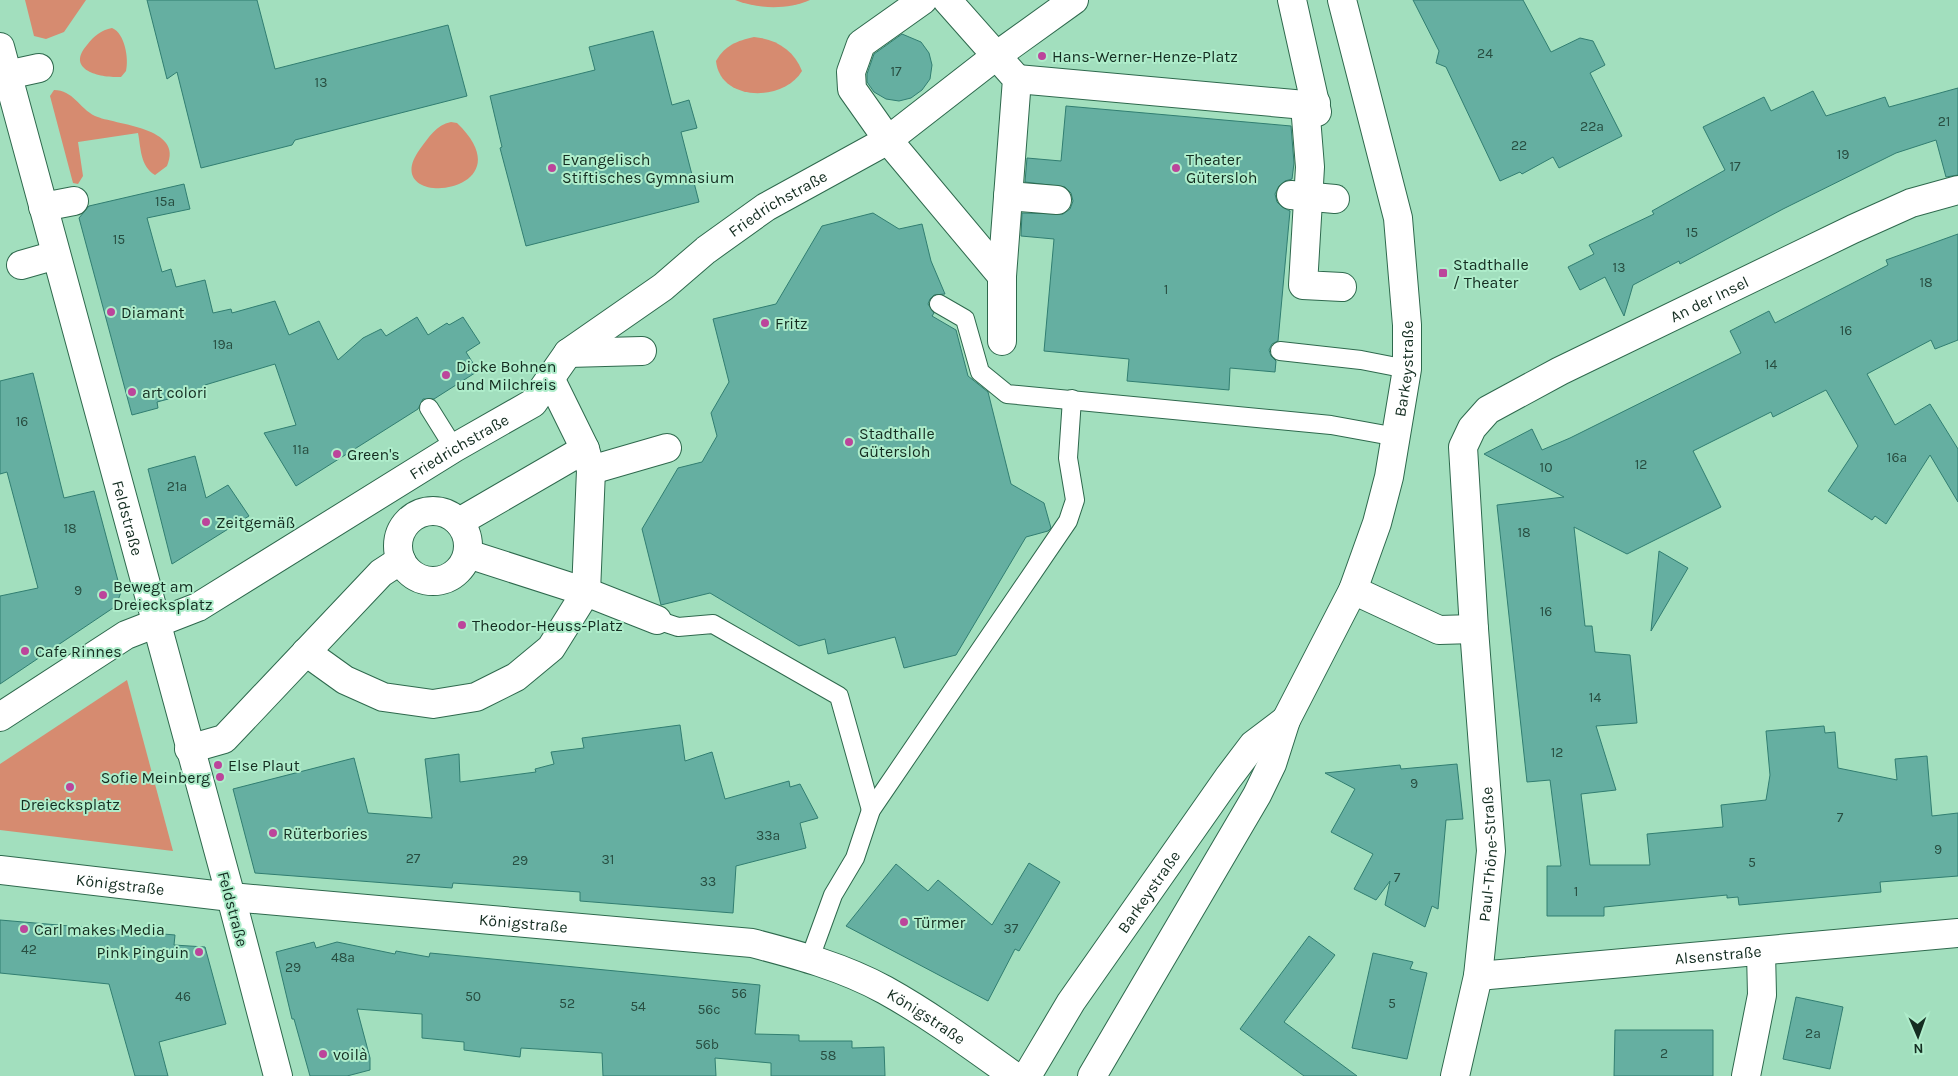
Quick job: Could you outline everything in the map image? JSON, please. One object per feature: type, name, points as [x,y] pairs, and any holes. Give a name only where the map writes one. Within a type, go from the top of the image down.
[{"type":"street","points":[[923,0],[884,22],[860,44],[845,72],[852,89],[888,140],[1002,276]]},
{"type":"street","points":[[947,0],[1017,79],[1313,107]]},
{"type":"street","name":"Friedrichstraße","points":[[0,717],[126,635],[198,607],[454,448],[533,403],[568,353],[636,330],[661,282],[695,248],[888,140],[996,56],[1074,0]]},
{"type":"street","points":[[1292,0],[1313,107],[1310,167],[1300,196],[1303,284],[1342,287]]},
{"type":"street","name":"Barkeystraße","points":[[1092,1076],[1257,795],[1272,764],[1286,720],[1353,590],[1377,523],[1397,437],[1407,369],[1407,325],[1398,218],[1342,0]]},
{"type":"street","name":"Feldstraße","points":[[0,47],[8,75],[14,133],[45,233],[100,460],[155,624],[231,897],[278,1076]]},
{"type":"street","points":[[8,75],[39,68]]},
{"type":"street","points":[[1002,340],[1002,276],[1017,79]]},
{"type":"street","name":"An der Insel","points":[[1472,428],[1488,410],[1569,367],[1853,229],[1911,203],[1958,190]]},
{"type":"street","points":[[1008,196],[1057,200]]},
{"type":"street","points":[[1300,196],[1335,199]]},
{"type":"street","points":[[21,265],[45,233],[74,201]]},
{"type":"street","points":[[568,353],[636,330]]},
{"type":"street","points":[[306,652],[345,680],[383,698],[433,704],[476,697],[516,677],[551,648],[586,592],[588,459],[550,378]]},
{"type":"street","name":"Paul-Thöne-Straße","points":[[1455,1076],[1478,976],[1491,851],[1474,629],[1463,447],[1472,428]]},
{"type":"street","points":[[459,522],[588,459],[666,448]]},
{"type":"street","points":[[396,485],[415,516]]},
{"type":"street","points":[[427,511],[439,511],[450,514],[459,522],[466,531],[469,542],[468,554],[464,565],[455,575],[444,580],[432,582],[420,580],[410,573],[401,560],[398,542],[401,531],[415,516],[427,511]]},
{"type":"street","points":[[468,554],[586,592],[657,620]]},
{"type":"street","points":[[189,749],[224,739],[381,573],[401,560]]},
{"type":"street","points":[[1353,590],[1439,630],[1474,629]]},
{"type":"street","name":"Barkeystraße","points":[[1027,1076],[1071,1002],[1228,778],[1253,745],[1286,720]]},
{"type":"street","name":"Königstraße","points":[[0,870],[231,897],[752,944],[810,958],[883,989],[954,1033],[1014,1076]]},
{"type":"street","name":"Alsenstraße","points":[[1478,976],[1958,934]]},
{"type":"street","points":[[1746,1076],[1762,994],[1761,952]]},
{"type":"lane","points":[[939,304],[965,319],[980,372],[1007,394],[1339,426],[1397,437]]},
{"type":"lane","points":[[1280,351],[1361,360],[1407,369]]},
{"type":"lane","points":[[810,958],[832,895],[855,858],[871,810],[1068,521],[1075,500],[1068,458],[1072,399]]},
{"type":"lane","points":[[428,408],[454,448]]},
{"type":"lane","points":[[657,620],[678,627],[713,624],[839,696],[871,810]]},
{"type":"shaded area","points":[[25,0],[86,0],[64,32],[46,39],[34,36]]},
{"type":"shaded area","points":[[735,0],[810,0],[782,7],[763,7]]},
{"type":"shaded area","points":[[112,28],[120,35],[125,47],[127,66],[126,71],[121,77],[95,74],[88,71],[80,61],[81,54],[92,39],[101,32]]},
{"type":"shaded area","points":[[754,37],[770,40],[783,47],[794,57],[802,71],[793,81],[782,88],[768,92],[754,93],[740,90],[729,84],[720,74],[716,61],[727,47]]},
{"type":"shaded area","points":[[54,90],[71,96],[89,113],[95,116],[131,125],[157,135],[166,143],[170,153],[167,166],[155,175],[146,167],[138,133],[78,142],[83,176],[78,184],[73,183],[50,96]]},
{"type":"shaded area","points":[[451,122],[457,123],[475,148],[477,167],[467,180],[450,187],[432,188],[417,182],[412,169],[420,149],[437,129]]},
{"type":"shaded area","points":[[127,680],[173,851],[0,830],[0,764]]},
{"type":"building","points":[[147,0],[257,0],[275,69],[448,25],[467,96],[295,140],[292,145],[201,168],[177,72],[167,79]]},
{"type":"building","points":[[1413,0],[1523,0],[1551,52],[1580,38],[1593,41],[1605,65],[1590,73],[1622,136],[1559,168],[1553,157],[1522,174],[1520,172],[1500,181],[1446,67],[1436,63],[1439,51]]},
{"type":"building","points":[[653,31],[672,105],[689,100],[697,128],[681,132],[699,202],[526,246],[500,148],[502,147],[490,96],[595,70],[589,47]]},
{"type":"building","points":[[902,34],[921,42],[929,53],[932,65],[930,79],[922,90],[911,98],[899,101],[886,99],[874,92],[867,82],[867,74],[874,54]]},
{"type":"building","points":[[1958,88],[1958,175],[1946,177],[1936,140],[1896,153],[1783,209],[1680,264],[1679,261],[1633,285],[1624,316],[1605,277],[1580,290],[1568,267],[1594,254],[1589,245],[1654,214],[1652,211],[1725,170],[1703,127],[1764,97],[1771,111],[1813,91],[1826,116],[1885,97],[1889,107]]},
{"type":"building","points":[[1066,106],[1291,126],[1294,163],[1292,179],[1285,181],[1279,186],[1275,194],[1277,202],[1290,211],[1278,341],[1272,344],[1269,350],[1271,356],[1276,361],[1275,372],[1230,368],[1229,390],[1127,381],[1129,359],[1044,351],[1054,239],[1021,236],[1022,213],[1063,214],[1070,209],[1073,201],[1071,193],[1065,187],[1025,182],[1027,158],[1061,161]]},
{"type":"building","points":[[184,184],[190,209],[147,218],[162,272],[171,269],[176,287],[205,280],[213,313],[231,309],[232,313],[275,301],[289,335],[319,321],[338,360],[363,338],[381,329],[386,336],[417,317],[428,335],[447,323],[449,325],[463,317],[480,343],[466,352],[478,371],[434,399],[423,399],[418,409],[296,486],[264,433],[296,425],[275,364],[205,385],[206,389],[157,402],[158,408],[132,415],[79,218],[89,206]]},
{"type":"building","name":"Stadthalle Gütersloh","points":[[873,213],[899,229],[922,224],[931,261],[945,294],[934,295],[930,299],[928,304],[934,313],[932,316],[956,330],[968,376],[988,392],[1011,484],[1044,503],[1051,528],[1048,531],[1026,537],[956,655],[904,668],[895,637],[828,654],[825,639],[799,646],[710,593],[661,605],[642,529],[678,468],[702,462],[717,436],[711,413],[729,382],[713,319],[776,304],[822,226]]},
{"type":"building","points":[[1958,234],[1958,340],[1935,349],[1931,340],[1867,374],[1895,425],[1930,404],[1958,449],[1958,502],[1930,455],[1886,524],[1875,516],[1872,520],[1828,491],[1858,446],[1826,390],[1773,417],[1771,412],[1693,451],[1721,507],[1627,554],[1574,527],[1585,626],[1592,626],[1595,652],[1630,655],[1637,723],[1596,726],[1616,790],[1581,794],[1590,865],[1650,865],[1647,834],[1723,827],[1721,805],[1766,800],[1770,775],[1766,731],[1824,726],[1825,733],[1835,732],[1838,768],[1897,780],[1895,759],[1927,756],[1932,816],[1958,813],[1958,876],[1880,882],[1881,892],[1739,905],[1738,897],[1727,898],[1727,895],[1604,907],[1604,916],[1547,916],[1547,866],[1561,866],[1550,780],[1527,782],[1497,505],[1564,497],[1484,454],[1532,429],[1542,450],[1570,438],[1741,353],[1730,331],[1769,311],[1775,323],[1888,265],[1886,260]]},
{"type":"building","points":[[33,373],[64,498],[94,491],[121,592],[116,606],[0,684],[0,596],[38,588],[7,472],[0,474],[0,381]]},
{"type":"building","points":[[195,456],[206,498],[228,485],[249,516],[172,564],[148,469]]},
{"type":"building","points":[[1659,551],[1688,568],[1651,631]]},
{"type":"building","points":[[680,725],[685,761],[712,752],[725,799],[789,781],[790,787],[800,784],[818,818],[800,823],[806,848],[736,866],[733,913],[580,901],[580,892],[453,883],[452,888],[255,873],[233,789],[354,758],[368,813],[432,818],[425,759],[459,754],[460,782],[536,772],[535,769],[554,764],[551,752],[584,748],[582,738]]},
{"type":"building","points":[[1457,764],[1463,819],[1446,820],[1438,909],[1432,906],[1425,927],[1385,905],[1390,881],[1376,900],[1354,889],[1373,854],[1331,832],[1355,789],[1325,773],[1400,765],[1401,769]]},
{"type":"building","points":[[1029,863],[1060,882],[1019,951],[1015,949],[988,1001],[846,926],[896,864],[928,891],[938,880],[992,925]]},
{"type":"building","points":[[0,920],[175,935],[174,945],[205,947],[226,1024],[159,1042],[168,1076],[135,1076],[109,984],[0,973]]},
{"type":"building","points":[[1309,936],[1335,955],[1284,1022],[1357,1076],[1304,1076],[1240,1029]]},
{"type":"building","points":[[314,942],[316,948],[337,942],[395,954],[396,951],[429,957],[430,953],[760,985],[755,1034],[799,1035],[799,1041],[852,1041],[852,1048],[884,1047],[885,1076],[771,1076],[771,1063],[715,1058],[716,1076],[603,1076],[602,1053],[521,1048],[520,1057],[464,1050],[464,1042],[422,1038],[422,1014],[357,1009],[370,1058],[370,1070],[347,1076],[310,1076],[294,1019],[292,1019],[276,952]]},
{"type":"building","points":[[1373,953],[1413,962],[1410,969],[1427,973],[1407,1059],[1352,1048]]},
{"type":"building","points":[[1796,997],[1843,1007],[1830,1069],[1783,1059]]},
{"type":"building","points":[[1615,1030],[1713,1030],[1713,1076],[1614,1076]]},
{"type":"place","name":"Hans-Werner-Henze-Platz","points":[[1042,56]]},
{"type":"place","name":"Evangelisch Stiftisches Gymnasium","points":[[552,168]]},
{"type":"place","name":"Theater Gütersloh","points":[[1176,168]]},
{"type":"place","name":"Stadthalle / Theater","points":[[1443,273]]},
{"type":"place","name":"Diamant","points":[[111,312]]},
{"type":"place","name":"Fritz","points":[[765,323]]},
{"type":"place","name":"Dicke Bohnen und Milchreis","points":[[446,375]]},
{"type":"place","name":"art colori","points":[[132,392]]},
{"type":"place","name":"Stadthalle Gütersloh","points":[[849,442]]},
{"type":"place","name":"Green's","points":[[337,454]]},
{"type":"place","name":"Zeitgemäß","points":[[206,522]]},
{"type":"place","name":"Bewegt am Dreiecksplatz","points":[[103,595]]},
{"type":"place","name":"Theodor-Heuss-Platz","points":[[462,625]]},
{"type":"place","name":"Cafe Rinnes","points":[[25,651]]},
{"type":"place","name":"Else Plaut","points":[[218,765]]},
{"type":"place","name":"Sofie Meinberg","points":[[220,777]]},
{"type":"place","name":"Dreiecksplatz","points":[[70,787]]},
{"type":"place","name":"Rüterbories","points":[[273,833]]},
{"type":"place","name":"Türmer","points":[[904,922]]},
{"type":"place","name":"Carl makes Media","points":[[24,929]]},
{"type":"place","name":"Pink Pinguin","points":[[199,952]]},
{"type":"place","name":"voilà","points":[[323,1054]]}]
